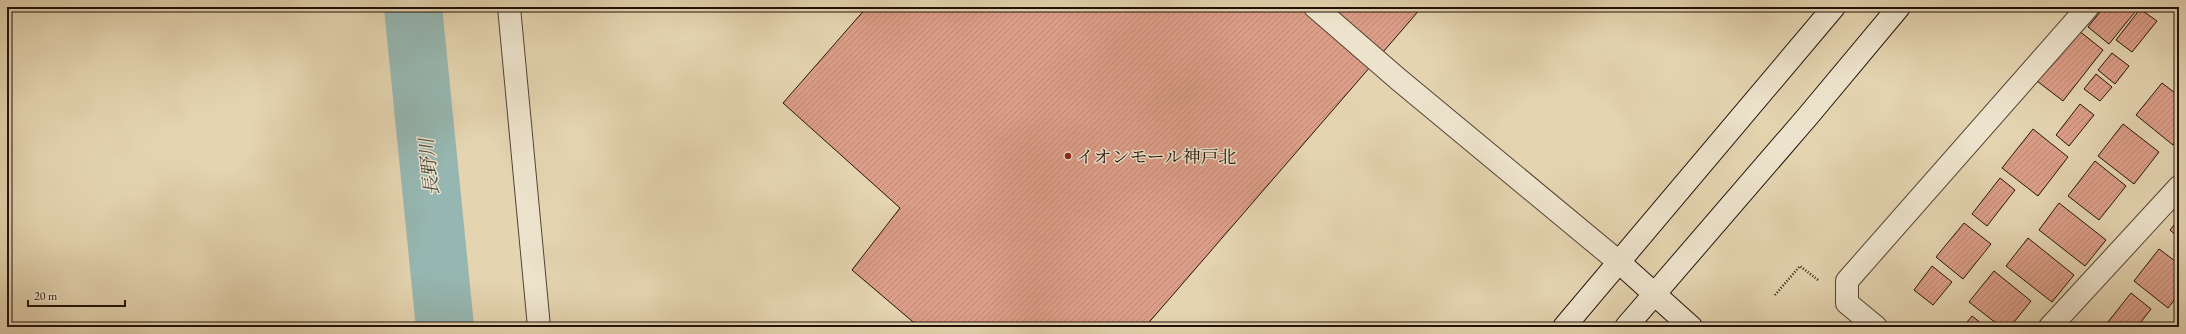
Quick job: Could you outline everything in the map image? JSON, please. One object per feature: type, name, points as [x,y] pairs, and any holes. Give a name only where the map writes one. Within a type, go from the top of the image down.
[{"type":"street","points":[[509,7],[539,327]]},
{"type":"street","points":[[1315,7],[1398,79],[1620,263],[1653,294],[1692,327]]},
{"type":"street","points":[[1564,327],[1620,263],[1834,7]]},
{"type":"street","points":[[1626,327],[1808,116],[1899,7]]},
{"type":"street","points":[[1876,327],[1847,303],[1847,281],[2088,7]]},
{"type":"street","points":[[2050,327],[2179,187]]},
{"type":"path","points":[[2174,7],[2179,11]]},
{"type":"path","points":[[1775,294],[1800,266],[1847,303]]},
{"type":"building","name":"イオンモール神戸北","points":[[867,7],[1422,7],[1145,327],[919,327],[852,270],[900,208],[783,103]]},
{"type":"building","points":[[2104,7],[2139,7],[2109,44],[2088,27]]},
{"type":"building","points":[[2140,9],[2157,21],[2132,52],[2116,40]]},
{"type":"building","points":[[2078,30],[2103,50],[2063,101],[2037,81]]},
{"type":"building","points":[[2112,53],[2129,66],[2115,84],[2098,70]]},
{"type":"building","points":[[2096,74],[2112,87],[2100,101],[2084,89]]},
{"type":"building","points":[[2162,83],[2179,96],[2179,138],[2173,145],[2136,115]]},
{"type":"building","points":[[2080,104],[2094,115],[2069,146],[2056,135]]},
{"type":"building","points":[[2123,124],[2159,152],[2134,184],[2098,156]]},
{"type":"building","points":[[2033,129],[2068,157],[2038,196],[2002,168]]},
{"type":"building","points":[[2095,161],[2126,186],[2099,220],[2068,196]]},
{"type":"building","points":[[2000,178],[2015,190],[1987,226],[1972,214]]},
{"type":"building","points":[[2059,203],[2106,240],[2085,266],[2039,230]]},
{"type":"building","points":[[2179,219],[2179,238],[2170,230]]},
{"type":"building","points":[[1964,223],[1991,244],[1963,279],[1936,257]]},
{"type":"building","points":[[2028,238],[2074,275],[2052,302],[2006,266]]},
{"type":"building","points":[[2159,249],[2179,264],[2179,294],[2168,308],[2134,281]]},
{"type":"building","points":[[1932,266],[1952,282],[1933,305],[1914,290]]},
{"type":"building","points":[[1994,271],[2031,301],[2010,327],[2001,327],[1969,302]]},
{"type":"building","points":[[2131,293],[2151,309],[2137,327],[2104,327]]},
{"type":"building","points":[[1972,316],[1986,327],[1963,327]]},
{"type":"building","points":[[1830,322],[1836,327],[1826,327]]},
{"type":"waterway","name":"長野川","points":[[413,7],[445,327]]},
{"type":"place","name":"イオンモール神戸北","points":[[1068,156]]}]
